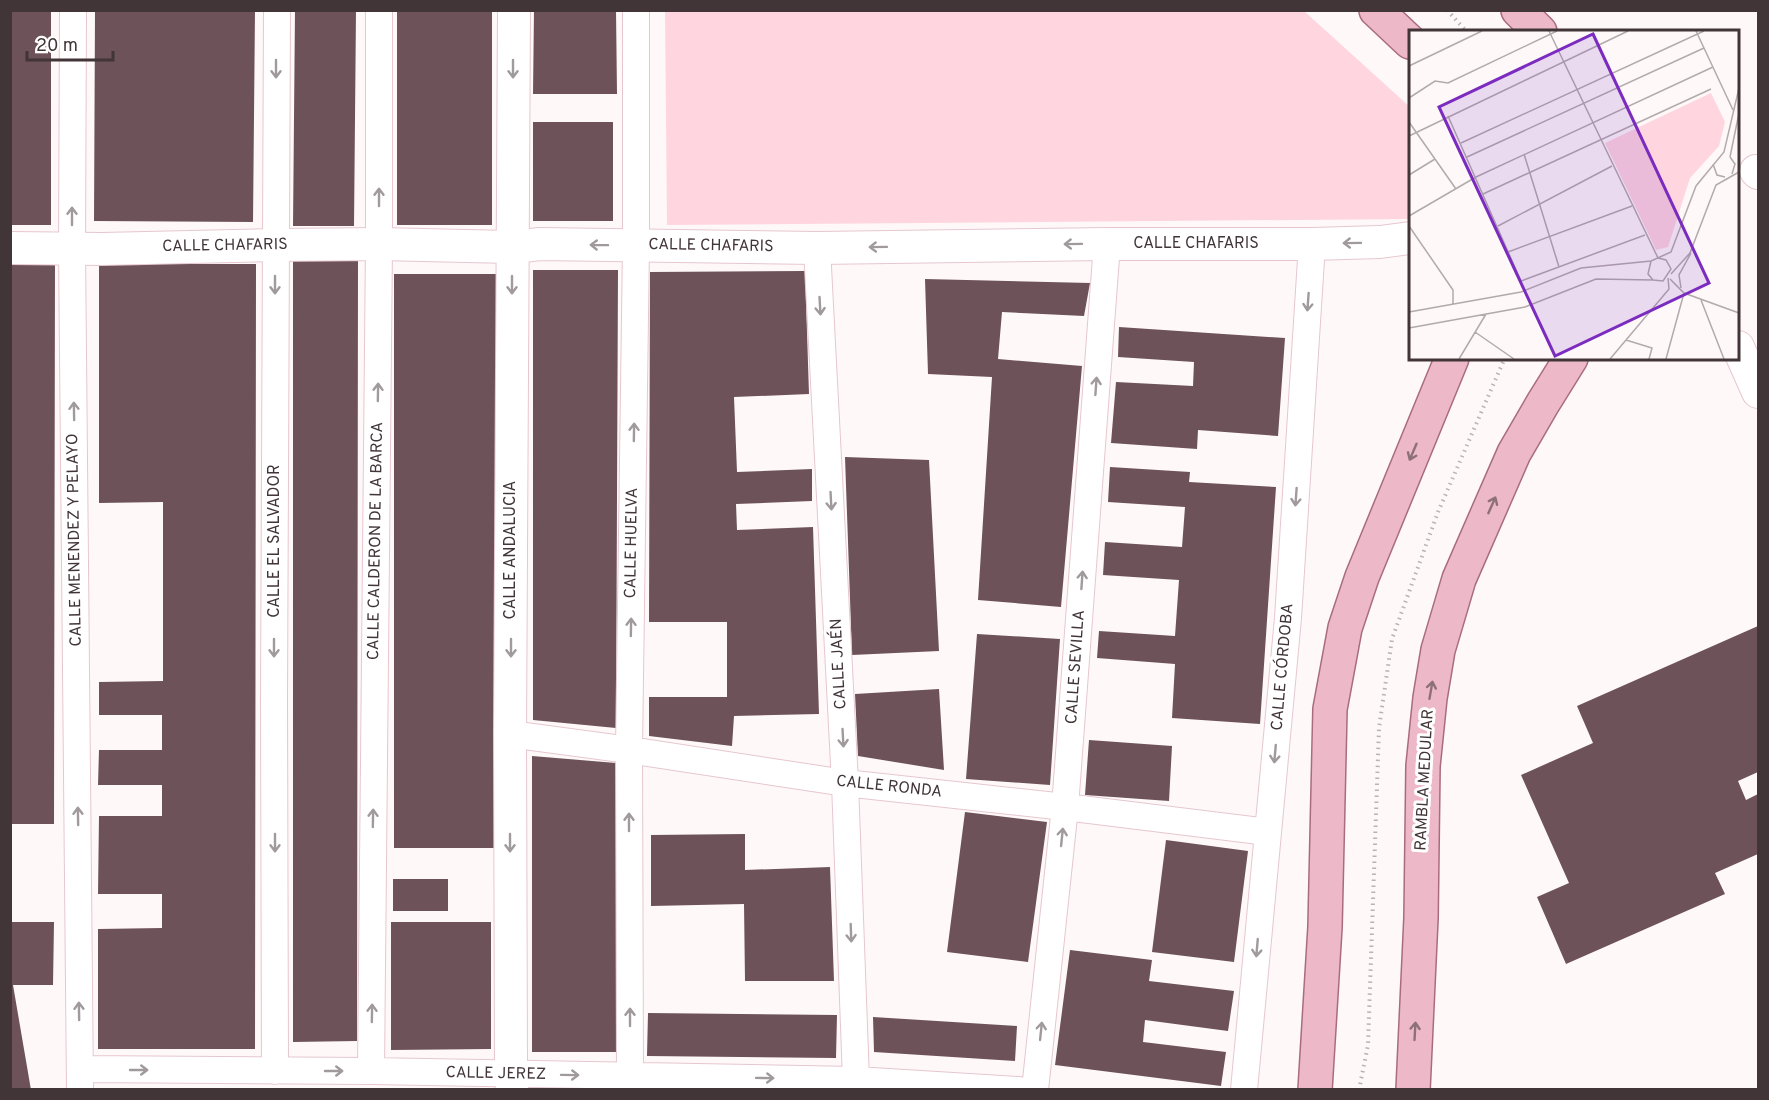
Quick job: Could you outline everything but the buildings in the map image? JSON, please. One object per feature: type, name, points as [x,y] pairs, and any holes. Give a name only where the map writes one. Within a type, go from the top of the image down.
[{"type":"main road","points":[[1376,10],[1409,41]]},
{"type":"main road","points":[[1518,10],[1538,30]]},
{"type":"main road","points":[[1315,1089],[1325,927],[1330,709],[1345,628],[1362,577],[1451,360]]},
{"type":"main road","name":"RAMBLA MEDULAR","points":[[1413,1089],[1421,918],[1423,766],[1438,650],[1459,579],[1514,453],[1570,360]]},
{"type":"street","name":"CALLE MENENDEZ Y PELAYO","points":[[73,10],[72,248],[80,1079]]},
{"type":"street","name":"CALLE EL SALVADOR","points":[[275,1071],[277,10]]},
{"type":"street","name":"CALLE CALDERON DE LA BARCA","points":[[371,1071],[379,10]]},
{"type":"street","name":"CALLE ANDALUCIA","points":[[512,1082],[510,734],[514,10]]},
{"type":"street","name":"CALLE HUELVA","points":[[630,1076],[629,750],[636,245],[636,10]]},
{"type":"street","points":[[1525,10],[1551,30]]},
{"type":"street","name":"CALLE CHAFARIS","points":[[10,248],[102,249],[379,244],[817,248],[1312,244],[1380,242],[1409,238]]},
{"type":"street","name":"CALLE SEVILLA","points":[[1035,1089],[1065,807],[1107,244]]},
{"type":"street","name":"CALLE CÓRDOBA","points":[[1244,1089],[1288,618],[1312,244]]},
{"type":"street","name":"CALLE JAÉN","points":[[817,248],[845,783],[856,1080]]},
{"type":"street","points":[[1739,351],[1758,392]]},
{"type":"street","name":"CALLE RONDA","points":[[510,734],[845,783],[1268,832]]},
{"type":"street","name":"CALLE JEREZ","points":[[80,1079],[275,1071],[371,1071],[512,1082],[630,1076],[856,1080],[1019,1089]]},
{"type":"path","points":[[1448,10],[1465,30]]},
{"type":"shaded area","points":[[665,11],[1304,11],[1409,106],[1409,219],[667,225]]}]
